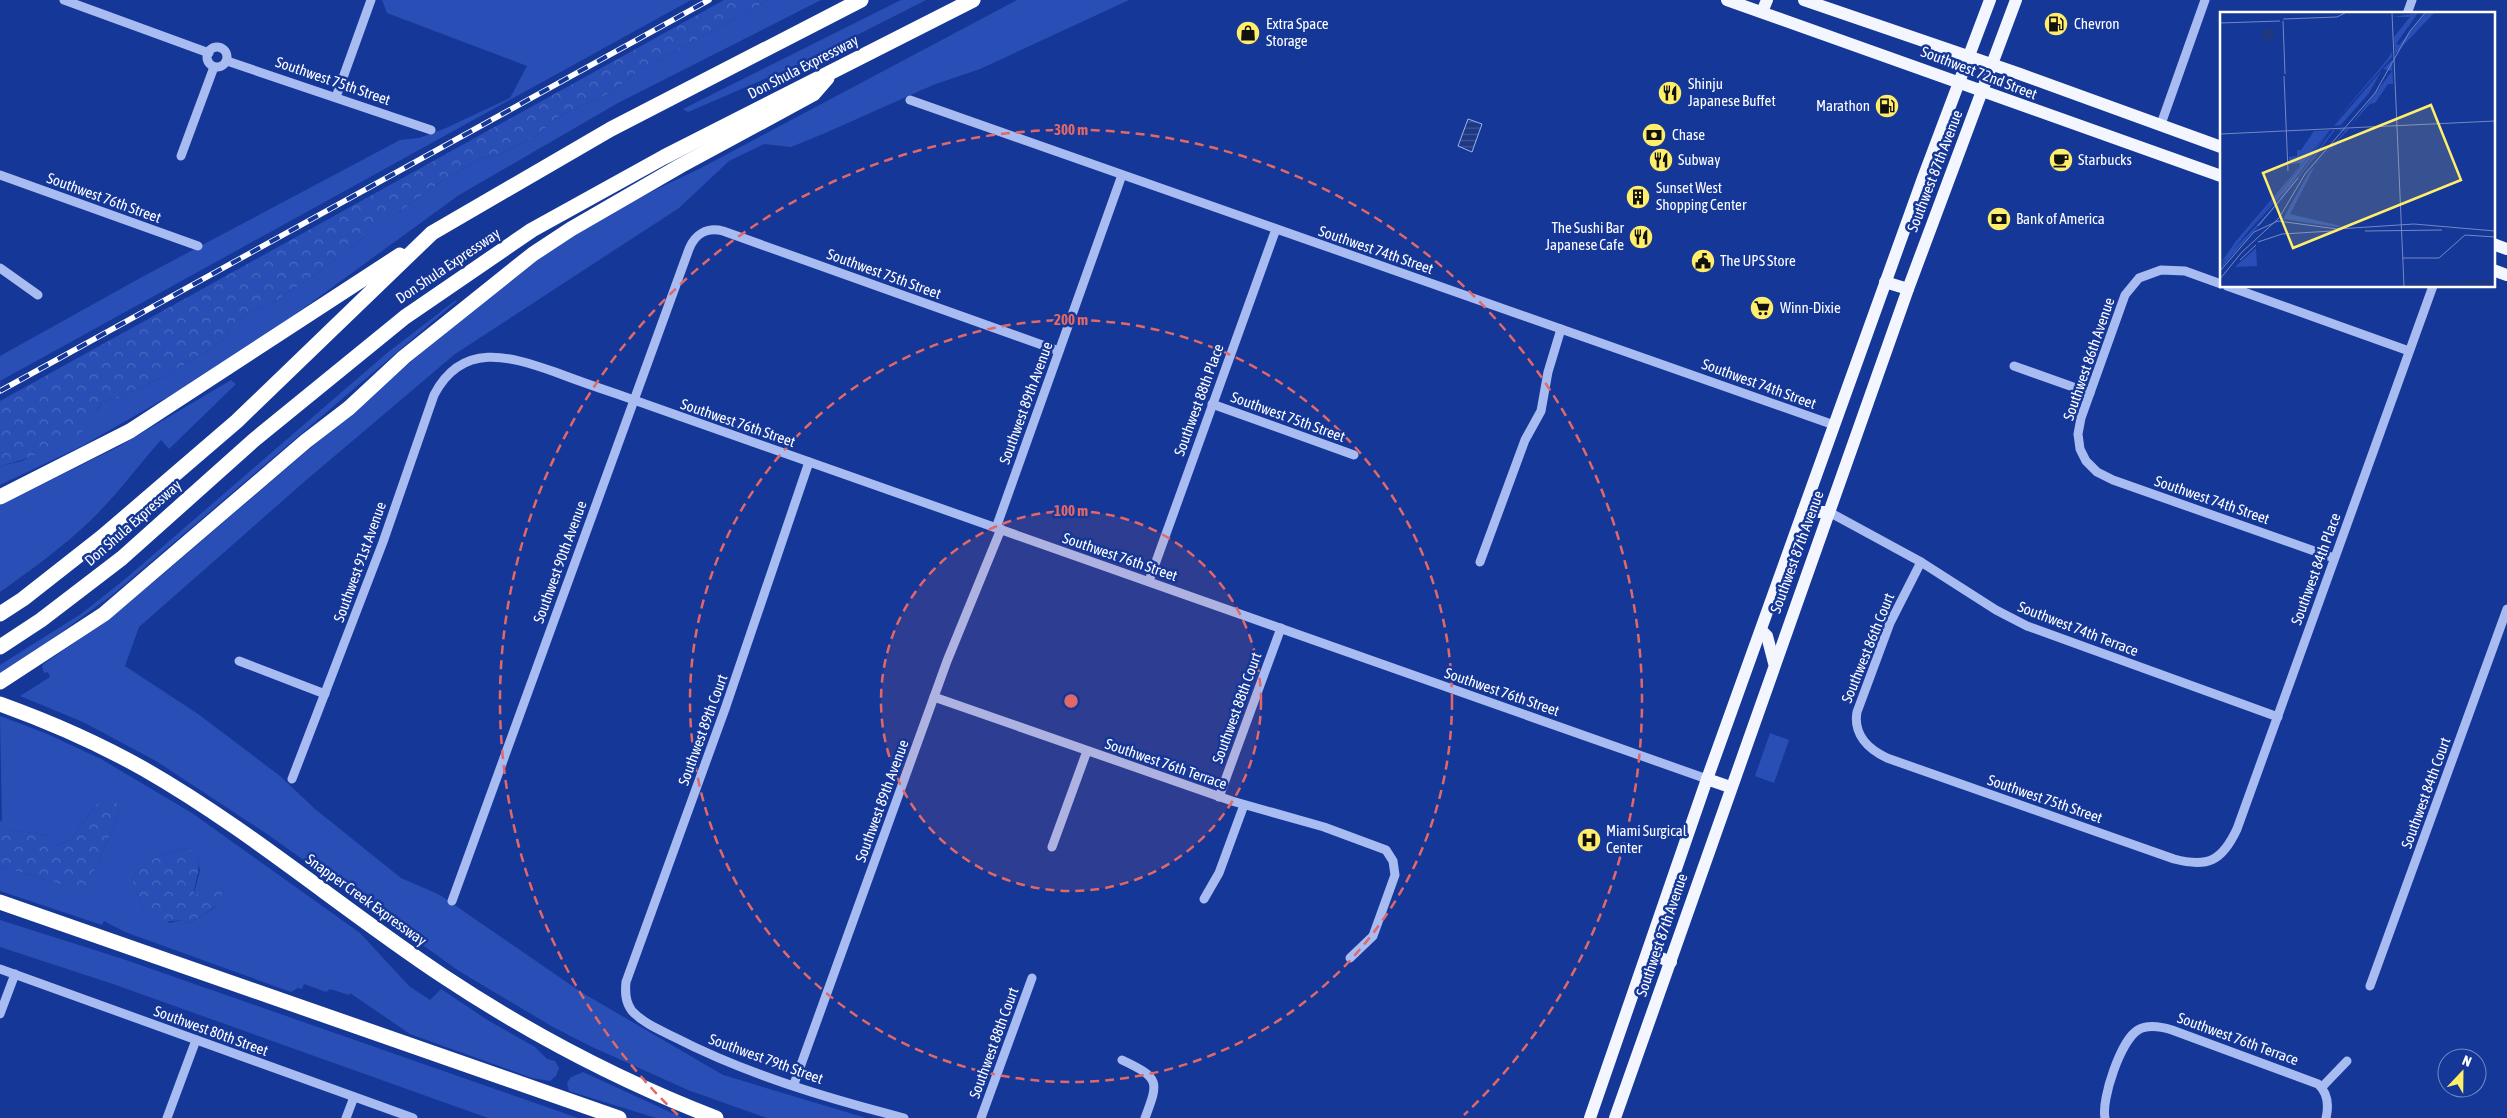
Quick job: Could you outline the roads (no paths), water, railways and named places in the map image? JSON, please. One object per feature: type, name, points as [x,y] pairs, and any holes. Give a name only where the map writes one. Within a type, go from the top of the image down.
[{"type":"highway","name":"Don Shula Expressway","points":[[0,614],[23,599],[102,537],[237,421],[432,233],[611,130],[861,0]]},
{"type":"highway","name":"Don Shula Expressway","points":[[0,648],[41,620],[122,558],[254,440],[405,317],[532,230],[664,157],[973,0]]},
{"type":"highway","points":[[0,682],[104,614],[306,441],[349,408],[404,358],[533,254],[571,229],[680,166],[813,94],[833,71]]},
{"type":"highway","points":[[0,497],[130,431],[432,233]]},
{"type":"highway","name":"Snapper Creek Expressway","points":[[0,704],[73,732],[111,751],[178,790],[427,965],[515,1022],[606,1070],[716,1118]]},
{"type":"highway","points":[[0,902],[619,1118]]},
{"type":"main road","name":"Southwest 72nd Street","points":[[1727,0],[1765,6],[1982,92],[2220,176]]},
{"type":"main road","name":"Southwest 87th Avenue","points":[[1590,1118],[1649,953],[1707,779],[1834,425],[1990,0]]},
{"type":"main road","name":"Southwest 87th Avenue","points":[[1615,1118],[1671,962],[1774,662],[1908,289],[2016,0]]},
{"type":"main road","name":"Southwest 72nd Street","points":[[1813,1],[2220,147]]},
{"type":"main road","points":[[2494,244],[2507,249]]},
{"type":"main road","points":[[2494,270],[2507,274]]},
{"type":"main road","points":[[1886,282],[1908,289]]},
{"type":"main road","points":[[1803,512],[1829,512]]},
{"type":"main road","points":[[1761,630],[1767,636],[1774,662]]},
{"type":"main road","points":[[1707,779],[1730,787]]},
{"type":"main road","points":[[1649,953],[1671,962]]},
{"type":"street","points":[[64,0],[209,53]]},
{"type":"street","points":[[336,97],[372,0]]},
{"type":"street","points":[[2160,124],[2205,0]]},
{"type":"street","points":[[2408,12],[2412,0]]},
{"type":"street","points":[[214,48],[220,48],[227,54],[226,61],[223,66],[214,67],[208,59],[209,53],[214,48]]},
{"type":"street","name":"Southwest 75th Street","points":[[226,61],[431,130]]},
{"type":"street","points":[[181,156],[214,67]]},
{"type":"street","name":"Southwest 74th Street","points":[[910,100],[1834,425]]},
{"type":"street","name":"Southwest 76th Street","points":[[0,175],[198,246]]},
{"type":"street","name":"Southwest 89th Avenue","points":[[794,1084],[934,697],[998,529],[1122,175]]},
{"type":"street","name":"Southwest 75th Street","points":[[699,234],[710,230],[723,232],[1059,351]]},
{"type":"street","name":"Southwest 88th Place","points":[[1149,581],[1276,230]]},
{"type":"street","name":"Southwest 90th Avenue","points":[[452,901],[689,249],[699,234]]},
{"type":"street","points":[[0,268],[38,296]]},
{"type":"street","name":"Southwest 86th Avenue","points":[[2086,461],[2080,449],[2078,434],[2090,393],[2126,295],[2134,283],[2147,274],[2161,270],[2177,270],[2220,284]]},
{"type":"street","points":[[2233,288],[2410,351]]},
{"type":"street","name":"Southwest 84th Place","points":[[2218,858],[2229,846],[2237,829],[2432,288]]},
{"type":"street","points":[[1480,562],[1524,440],[1540,415],[1548,372],[1561,329]]},
{"type":"street","name":"Southwest 76th Street","points":[[465,362],[497,356],[517,359],[1707,779]]},
{"type":"street","name":"Southwest 91st Avenue","points":[[292,779],[383,542],[430,404],[442,382],[465,362]]},
{"type":"street","points":[[2014,366],[2090,393]]},
{"type":"street","name":"Southwest 75th Street","points":[[1212,404],[1354,455]]},
{"type":"street","name":"Southwest 74th Street","points":[[2086,461],[2097,472],[2113,480],[2334,558]]},
{"type":"street","name":"Southwest 89th Court","points":[[628,1006],[625,994],[626,982],[726,709],[809,462]]},
{"type":"street","name":"Southwest 74th Terrace","points":[[1829,512],[1921,562],[2001,612],[2036,630],[2278,717]]},
{"type":"street","name":"Southwest 86th Court","points":[[1866,745],[1857,725],[1857,712],[1890,623],[1921,562]]},
{"type":"street","name":"Southwest 84th Court","points":[[2370,986],[2507,610]]},
{"type":"street","name":"Southwest 88th Court","points":[[1219,797],[1281,628]]},
{"type":"street","points":[[239,661],[325,694]]},
{"type":"street","name":"Southwest 76th Terrace","points":[[934,697],[1219,797],[1324,827],[1381,847],[1389,853],[1394,861],[1395,875],[1373,936],[1350,958]]},
{"type":"street","name":"Southwest 75th Street","points":[[1866,745],[1887,758],[2174,859],[2198,863],[2218,858]]},
{"type":"street","points":[[1052,847],[1087,751]]},
{"type":"street","points":[[1204,899],[1220,873],[1244,805]]},
{"type":"street","name":"Southwest 80th Street","points":[[0,969],[413,1118]]},
{"type":"street","points":[[0,1014],[14,974]]},
{"type":"street","name":"Southwest 88th Court","points":[[981,1118],[1032,978]]},
{"type":"street","name":"Southwest 79th Street","points":[[628,1006],[642,1019],[694,1047],[734,1064],[904,1118]]},
{"type":"street","name":"Southwest 76th Terrace","points":[[2105,1118],[2108,1092],[2121,1054],[2131,1035],[2142,1028],[2161,1027],[2172,1030],[2303,1077],[2322,1087]]},
{"type":"street","points":[[167,1118],[196,1040]]},
{"type":"street","points":[[1122,1060],[1144,1072],[1154,1082],[1155,1091],[1145,1118]]},
{"type":"street","points":[[2326,1118],[2328,1101],[2322,1087],[2346,1061]]},
{"type":"street","points":[[346,1118],[354,1097]]},
{"type":"railway","points":[[0,391],[709,0]]},
{"type":"place","name":"Chevron","points":[[2056,24]]},
{"type":"place","name":"Extra Space Storage","points":[[1248,33]]},
{"type":"place","name":"Shinju Japanese Buffet","points":[[1670,93]]},
{"type":"place","name":"Marathon","points":[[1887,106]]},
{"type":"place","name":"Chase","points":[[1654,135]]},
{"type":"place","name":"Subway","points":[[1661,160]]},
{"type":"place","name":"Starbucks","points":[[2061,160]]},
{"type":"place","name":"Sunset West Shopping Center","points":[[1638,197]]},
{"type":"place","name":"Bank of America","points":[[1999,219]]},
{"type":"place","name":"The Sushi Bar Japanese Cafe","points":[[1641,237]]},
{"type":"place","name":"The UPS Store","points":[[1703,261]]},
{"type":"place","name":"Winn-Dixie","points":[[1762,308]]},
{"type":"place","name":"Miami Surgical Center","points":[[1589,840]]}]
